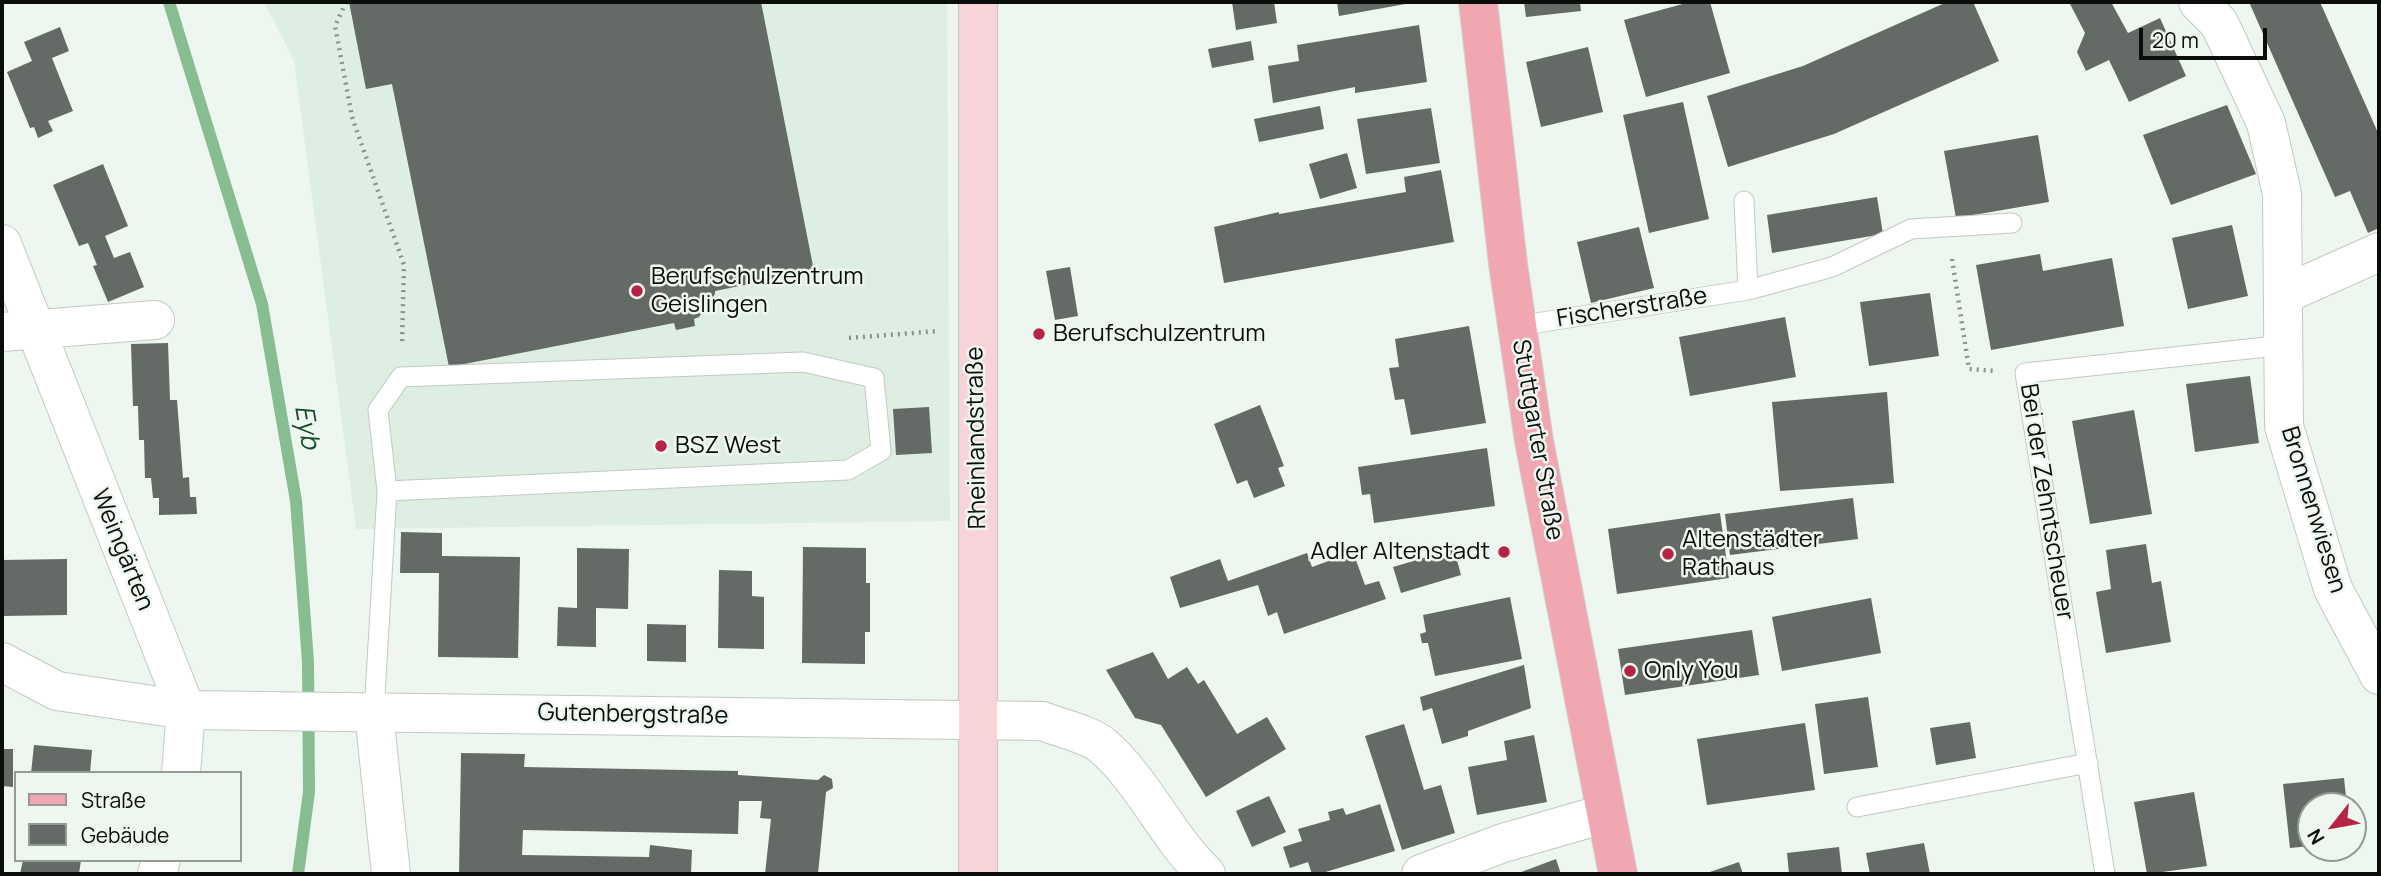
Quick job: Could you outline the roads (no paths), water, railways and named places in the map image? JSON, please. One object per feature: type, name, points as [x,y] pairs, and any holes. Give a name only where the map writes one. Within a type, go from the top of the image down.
[{"type":"main road","name":"Rheinlandstraße","points":[[978,2],[978,874]]},
{"type":"main road","name":"Stuttgarter Straße","points":[[1478,2],[1517,327],[1534,441],[1604,814],[1618,874]]},
{"type":"street","name":"Bronnenwiesen","points":[[2198,2],[2218,23],[2266,124],[2282,194],[2285,294],[2284,426],[2333,589],[2379,675]]},
{"type":"street","name":"Weingärten","points":[[2,244],[18,332],[186,710],[181,771]]},
{"type":"street","points":[[2285,294],[2379,252]]},
{"type":"street","points":[[18,332],[155,320]]},
{"type":"street","name":"Gutenbergstraße","points":[[2,662],[57,691],[186,710],[1042,721],[1102,744],[1148,798],[1184,853],[1206,874]]},
{"type":"street","points":[[360,713],[391,874]]},
{"type":"street","points":[[1421,874],[1503,843],[1604,814]]},
{"type":"lane","points":[[1745,201],[1748,290]]},
{"type":"lane","name":"Fischerstraße","points":[[1517,327],[1748,290],[1832,267],[1911,229],[2012,223]]},
{"type":"lane","name":"Bei der Zehntscheuer","points":[[2105,874],[2025,373],[2285,345]]},
{"type":"lane","points":[[360,713],[387,491],[378,410],[401,377],[803,362],[874,378],[881,451],[848,470],[387,491]]},
{"type":"lane","points":[[1857,807],[2088,763]]},
{"type":"waterway","name":"Eyb","points":[[169,2],[262,304],[296,501],[308,662],[309,792],[298,874]]},
{"type":"place","name":"Berufschulzentrum Geislingen","points":[[637,291]]},
{"type":"place","name":"Berufschulzentrum","points":[[1039,334]]},
{"type":"place","name":"BSZ West","points":[[661,446]]},
{"type":"place","name":"Adler Altenstadt","points":[[1504,552]]},
{"type":"place","name":"Altenstädter Rathaus","points":[[1668,554]]},
{"type":"place","name":"Only You","points":[[1630,671]]}]
